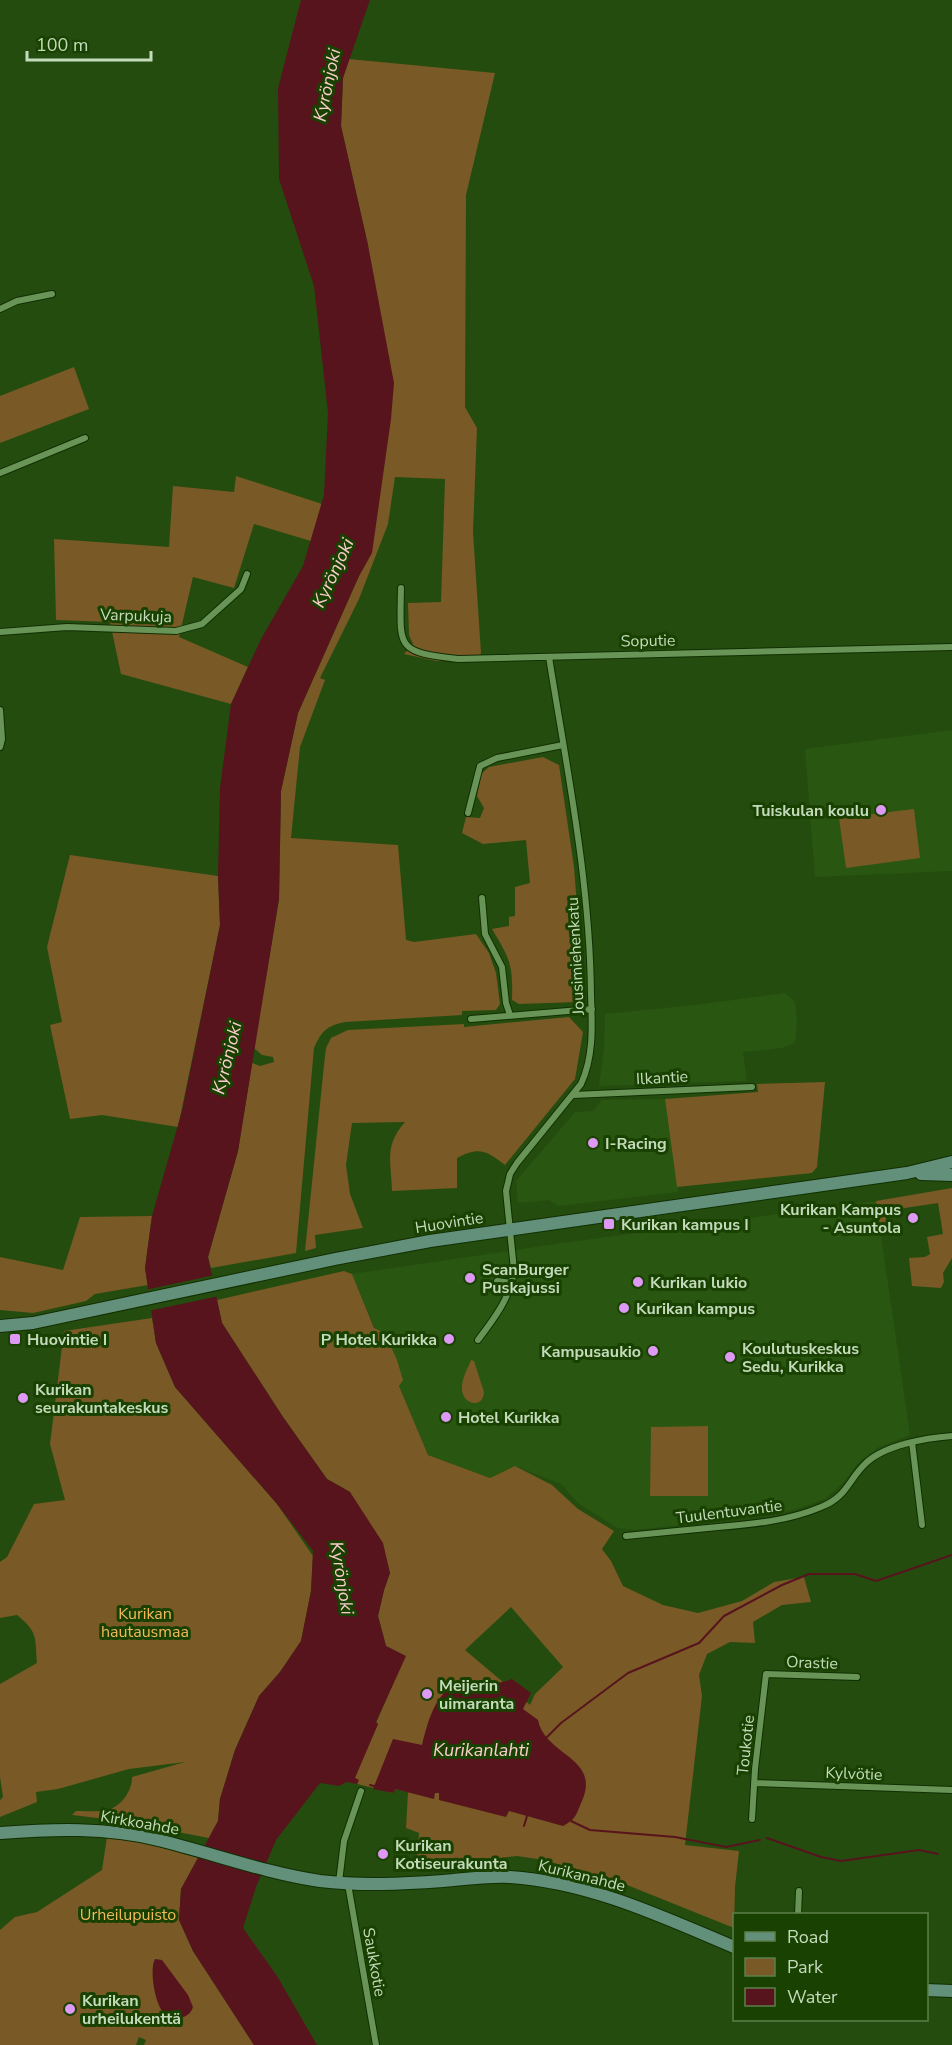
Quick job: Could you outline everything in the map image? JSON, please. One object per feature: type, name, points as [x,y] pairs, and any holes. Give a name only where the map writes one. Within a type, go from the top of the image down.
[{"type":"main road","name":"Huovintie","points":[[0,1326],[33,1323],[90,1312],[430,1241],[907,1173],[952,1162]]},
{"type":"main road","name":"Huovintie","points":[[907,1173],[952,1175]]},
{"type":"main road","name":"Kirkkoahde","points":[[0,1833],[67,1829],[132,1835],[270,1871]]},
{"type":"main road","name":"Kurikanahde","points":[[270,1871],[343,1883],[378,1885],[508,1877],[537,1880],[583,1890],[641,1908],[733,1946]]},
{"type":"main road","points":[[928,1990],[952,1990]]},
{"type":"street","points":[[0,309],[17,301],[52,294]]},
{"type":"street","points":[[0,473],[85,438]]},
{"type":"street","name":"Varpukuja","points":[[0,632],[67,627],[176,631],[202,624],[241,590],[247,574]]},
{"type":"street","name":"Soputie","points":[[401,588],[402,639],[412,651],[458,659],[549,657],[576,654],[952,646]]},
{"type":"street","name":"Jousimiehenkatu","points":[[512,1283],[514,1270],[506,1191],[510,1174],[573,1095],[587,1072],[591,1046],[592,1009],[585,884],[579,832],[549,657]]},
{"type":"street","points":[[0,710],[2,739],[0,747]]},
{"type":"street","points":[[468,813],[480,766],[497,758],[563,745]]},
{"type":"street","points":[[482,898],[485,934],[502,967],[506,1003],[510,1015]]},
{"type":"street","points":[[471,1019],[592,1009]]},
{"type":"street","name":"Ilkantie","points":[[573,1095],[752,1087]]},
{"type":"street","points":[[478,1340],[505,1300],[512,1283],[497,1281]]},
{"type":"street","name":"Tuulentuvantie","points":[[626,1536],[762,1523],[790,1518],[823,1507],[843,1495],[866,1463],[884,1452],[912,1442],[952,1436]]},
{"type":"street","points":[[912,1442],[922,1525]]},
{"type":"street","name":"Orastie","points":[[766,1674],[857,1677]]},
{"type":"street","name":"Toukotie","points":[[752,1819],[766,1674]]},
{"type":"street","name":"Kylvötie","points":[[754,1783],[952,1790]]},
{"type":"street","name":"Saukkotie","points":[[362,1791],[344,1840],[343,1883],[376,2045]]},
{"type":"street","points":[[798,1913],[799,1891]]},
{"type":"shaded area","name":"Tuiskulan koulu","points":[[952,730],[952,871],[815,877],[805,749]]},
{"type":"shaded area","points":[[785,993],[795,1002],[797,1022],[795,1043],[782,1048],[743,1052],[747,1081],[599,1086],[604,1048],[605,1014]]},
{"type":"shaded area","points":[[665,1099],[678,1192],[558,1206],[549,1200],[518,1203],[516,1181],[575,1112],[593,1111],[602,1100]]},
{"type":"shaded area","name":"Koulutuskeskus Sedu, Kurikka","points":[[876,1201],[910,1435],[877,1448],[859,1462],[843,1483],[825,1499],[794,1510],[757,1517],[633,1530],[618,1528],[579,1504],[561,1484],[515,1466],[490,1478],[428,1455],[352,1274],[562,1243]]},
{"type":"green space","points":[[349,59],[495,73],[466,195],[465,407],[477,428],[473,532],[481,653],[476,662],[436,661],[404,654],[413,644],[409,635],[408,603],[441,602],[445,479],[395,477],[388,524],[359,599],[320,678],[325,680],[300,747],[291,838],[398,845],[406,940],[414,942],[476,934],[489,953],[496,973],[500,1004],[496,1010],[462,1011],[462,1015],[345,1022],[325,1030],[314,1048],[296,1253],[211,1268],[208,1257],[238,1151],[252,1063],[260,1066],[274,1062],[273,1057],[262,1055],[254,1048],[279,899],[281,791],[298,713],[371,553],[368,245],[341,126],[343,78]]},
{"type":"green space","points":[[74,367],[89,409],[0,443],[0,396]]},
{"type":"green space","points":[[236,476],[322,504],[311,541],[254,524],[234,588],[193,577],[179,637],[248,667],[231,704],[121,674],[110,622],[56,620],[54,539],[169,547],[173,486],[234,492]]},
{"type":"green space","points":[[543,757],[559,765],[574,867],[584,995],[578,1002],[519,1004],[512,1000],[509,962],[492,929],[509,926],[509,917],[515,916],[515,887],[530,883],[526,840],[483,844],[462,833],[466,817],[480,818],[484,808],[477,796],[481,774],[489,767]]},
{"type":"green space","points":[[914,809],[920,858],[846,868],[839,818]]},
{"type":"green space","points":[[70,855],[218,876],[220,925],[178,1127],[102,1115],[70,1119],[50,1025],[62,1022],[47,947]]},
{"type":"green space","points":[[569,1017],[583,1032],[575,1079],[505,1165],[488,1153],[471,1152],[457,1158],[457,1188],[392,1191],[391,1146],[405,1122],[352,1123],[346,1165],[350,1194],[363,1228],[315,1235],[316,1248],[305,1251],[326,1048],[331,1038],[348,1030],[464,1024],[464,1027]]},
{"type":"green space","points":[[825,1082],[817,1167],[812,1173],[677,1187],[665,1099],[758,1092],[757,1084]]},
{"type":"green space","points":[[952,1188],[952,1258],[943,1273],[944,1282],[941,1288],[912,1286],[909,1258],[925,1257],[930,1254],[927,1237],[943,1234],[938,1203],[885,1211],[888,1233],[881,1234],[876,1201]]},
{"type":"green space","points":[[152,1216],[145,1268],[148,1285],[95,1294],[86,1301],[33,1313],[0,1310],[0,1257],[63,1270],[80,1217]]},
{"type":"green space","points":[[344,1271],[352,1274],[374,1328],[385,1333],[397,1360],[403,1380],[399,1386],[428,1455],[490,1478],[515,1466],[552,1485],[578,1509],[614,1531],[602,1549],[611,1561],[623,1586],[663,1605],[698,1613],[742,1601],[774,1582],[804,1577],[811,1602],[782,1605],[753,1622],[755,1643],[730,1642],[707,1654],[699,1675],[702,1696],[685,1845],[739,1851],[733,1928],[627,1885],[544,1860],[517,1856],[459,1862],[416,1871],[419,1833],[406,1828],[408,1792],[395,1789],[394,1793],[357,1784],[358,1780],[354,1778],[405,1656],[386,1646],[378,1616],[390,1573],[350,1492],[327,1479],[283,1417],[222,1323],[217,1300]],"holes":[[[511,1607],[563,1667],[535,1694],[530,1705],[465,1650]]]},
{"type":"green space","name":"Kurikan hautausmaa","points":[[152,1318],[156,1343],[175,1387],[277,1504],[313,1556],[311,1591],[301,1641],[280,1672],[259,1696],[235,1750],[220,1799],[218,1821],[209,1838],[115,1820],[72,1815],[76,1811],[110,1809],[126,1796],[132,1777],[185,1762],[129,1769],[58,1789],[36,1792],[37,1802],[0,1817],[0,1800],[3,1797],[0,1777],[0,1684],[37,1663],[34,1636],[29,1626],[17,1615],[0,1618],[0,1562],[7,1557],[34,1504],[65,1500],[50,1444],[64,1331]]},
{"type":"green space","points":[[471,1360],[474,1361],[484,1392],[483,1398],[476,1403],[465,1398],[462,1388]]},
{"type":"green space","points":[[708,1426],[708,1496],[650,1496],[651,1427]]},
{"type":"green space","name":"Urheilupuisto","points":[[107,1837],[164,1848],[198,1858],[181,1889],[179,1920],[193,1951],[254,2045],[144,2045],[146,2040],[139,2037],[136,2045],[0,2045],[0,1930],[15,1917],[37,1912],[102,1870]]},
{"type":"water","name":"Kyrönjoki","points":[[301,0],[370,0],[343,78],[341,126],[368,245],[394,383],[372,553],[359,576],[298,713],[281,791],[279,899],[238,1151],[208,1257],[222,1323],[283,1417],[327,1479],[350,1492],[383,1543],[390,1573],[378,1616],[386,1646],[406,1656],[376,1722],[378,1724],[355,1778],[359,1780],[357,1784],[347,1782],[339,1786],[320,1783],[276,1840],[256,1887],[243,1928],[277,1976],[317,2045],[254,2045],[193,1951],[179,1920],[181,1889],[218,1821],[220,1799],[235,1750],[259,1696],[280,1672],[301,1641],[311,1591],[313,1551],[277,1504],[175,1387],[156,1343],[145,1268],[152,1216],[182,1111],[220,925],[218,876],[220,788],[231,704],[261,639],[303,566],[324,495],[328,413],[314,286],[279,179],[278,88]]},
{"type":"water","name":"Kurikanlahti","points":[[512,1679],[531,1693],[523,1709],[538,1720],[550,1742],[570,1758],[584,1775],[586,1786],[582,1801],[571,1821],[563,1826],[509,1811],[506,1817],[439,1800],[439,1793],[435,1793],[434,1799],[395,1789],[394,1793],[373,1789],[393,1739],[422,1745],[437,1702],[452,1687],[462,1683],[498,1683]]},
{"type":"water","points":[[155,1959],[162,1960],[188,1995],[193,2007],[189,2014],[182,2018],[173,2018],[165,2014],[158,2004],[153,1979]]},
{"type":"pier","points":[[215,1275],[219,1296],[148,1311],[145,1290]]},
{"type":"waterway","points":[[546,1738],[561,1723],[628,1673],[699,1643],[724,1616],[782,1585],[809,1574],[855,1574],[876,1581],[952,1555]]},
{"type":"waterway","points":[[370,1785],[374,1786]]},
{"type":"waterway","points":[[524,1826],[527,1816]]},
{"type":"waterway","points":[[571,1821],[590,1830],[675,1837],[726,1847],[760,1840]]},
{"type":"waterway","points":[[767,1838],[821,1857],[841,1861],[919,1850],[938,1854]]},
{"type":"place","name":"Tuiskulan koulu","points":[[881,810]]},
{"type":"place","name":"I-Racing","points":[[593,1143]]},
{"type":"place","name":"Kurikan Kampus - Asuntola","points":[[913,1218]]},
{"type":"place","name":"Kurikan kampus I","points":[[609,1224]]},
{"type":"place","name":"ScanBurger Puskajussi","points":[[470,1278]]},
{"type":"place","name":"Kurikan lukio","points":[[638,1282]]},
{"type":"place","name":"Kurikan kampus","points":[[624,1308]]},
{"type":"place","name":"Huovintie I","points":[[15,1339]]},
{"type":"place","name":"P Hotel Kurikka","points":[[449,1339]]},
{"type":"place","name":"Kampusaukio","points":[[653,1351]]},
{"type":"place","name":"Koulutuskeskus Sedu, Kurikka","points":[[730,1357]]},
{"type":"place","name":"Kurikan seurakuntakeskus","points":[[23,1398]]},
{"type":"place","name":"Hotel Kurikka","points":[[446,1417]]},
{"type":"place","name":"Meijerin uimaranta","points":[[427,1694]]},
{"type":"place","name":"Kurikan Kotiseurakunta","points":[[383,1854]]},
{"type":"place","name":"Kurikan urheilukenttä","points":[[70,2009]]}]
